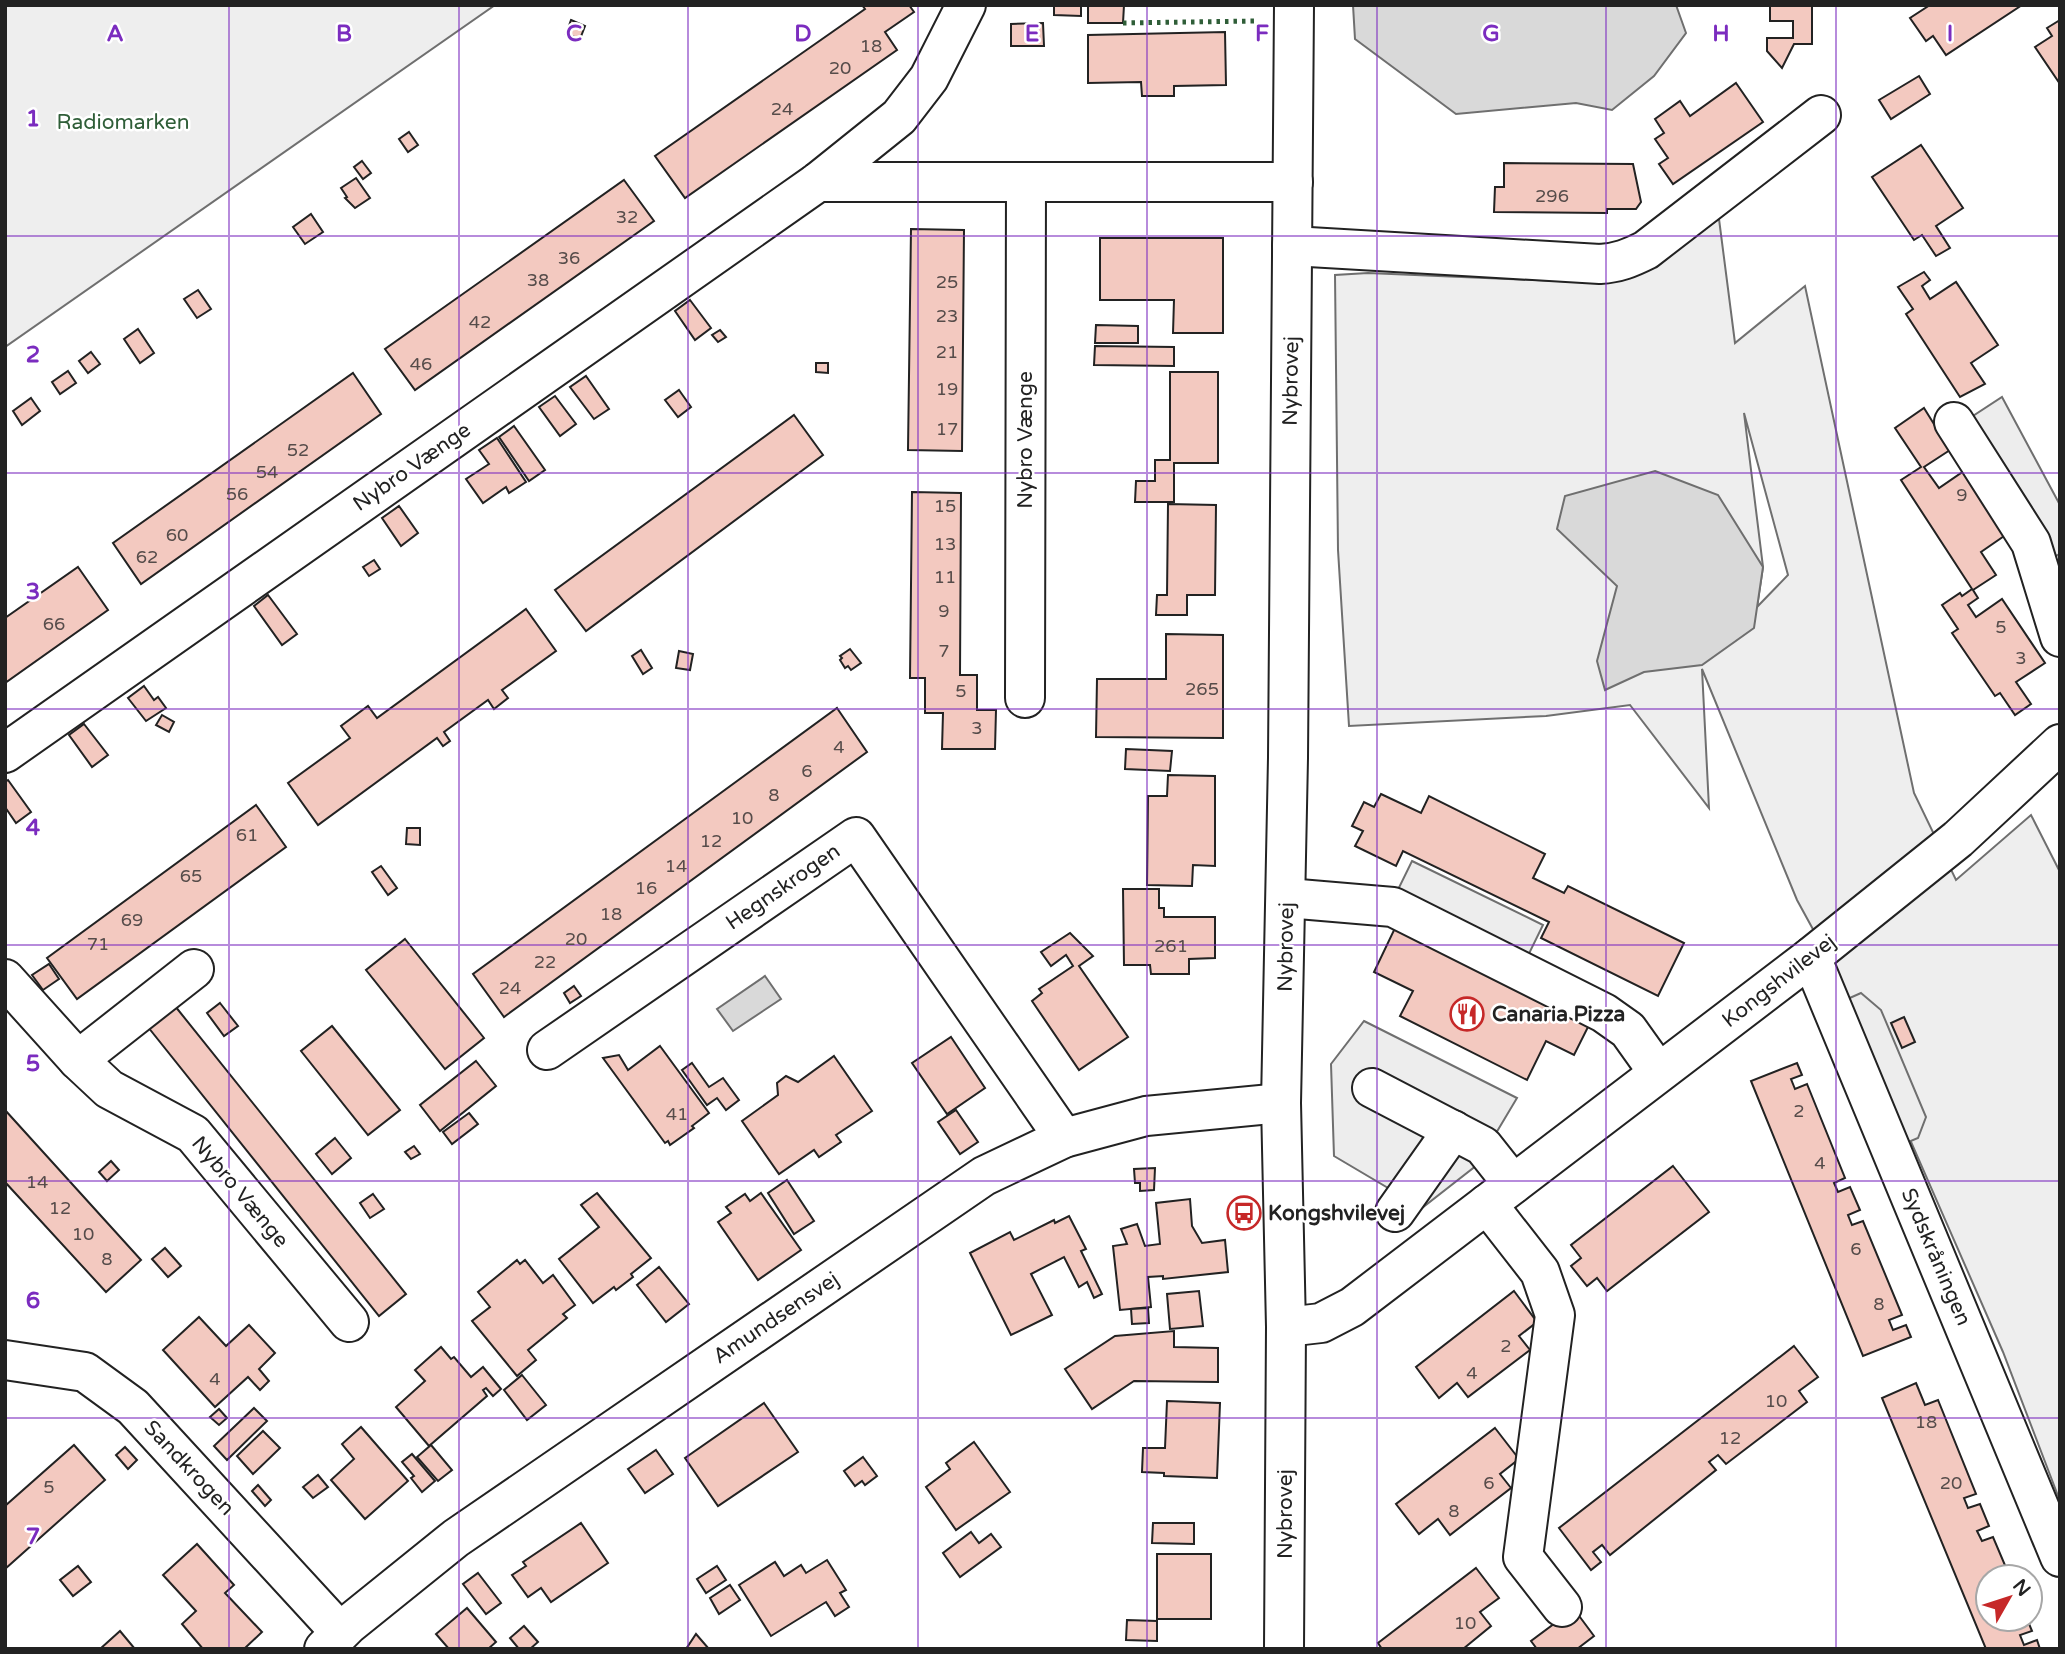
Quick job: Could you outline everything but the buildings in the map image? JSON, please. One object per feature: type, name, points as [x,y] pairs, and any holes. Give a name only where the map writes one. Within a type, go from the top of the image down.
[{"type":"street","name":"Nybro Vænge","points":[[5,753],[818,182],[899,117],[929,78],[966,5]]},
{"type":"street","name":"Nybrovej","points":[[1284,1649],[1286,1327],[1282,1103],[1287,898],[1294,5]]},
{"type":"street","points":[[1293,246],[1615,263],[1646,250],[1821,115]]},
{"type":"street","points":[[818,182],[1293,182]]},
{"type":"street","name":"Nybro Vænge","points":[[1025,698],[1026,182]]},
{"type":"street","points":[[1954,422],[2031,543],[2060,636]]},
{"type":"street","name":"Kongshvilevej","points":[[1286,1327],[1321,1323],[1352,1307],[1811,957],[1958,839],[2060,744]]},
{"type":"street","name":"Hegnskrogen","points":[[547,1050],[856,837],[1064,1138]]},
{"type":"street","points":[[1287,898],[1393,907],[1604,1013],[1628,1030],[1658,1072]]},
{"type":"street","name":"Sydskråningen","points":[[1811,957],[2060,1557]]},
{"type":"street","points":[[78,1060],[194,969]]},
{"type":"street","name":"Nybro Vænge","points":[[5,979],[78,1060],[109,1089],[193,1134],[349,1322]]},
{"type":"street","points":[[1372,1088],[1483,1146],[1500,1194],[1540,1272],[1555,1315],[1523,1556],[1562,1607]]},
{"type":"street","name":"Amundsensvej","points":[[332,1640],[456,1538],[984,1176],[1064,1138],[1146,1116],[1282,1103]]},
{"type":"street","points":[[1395,1212],[1453,1130]]},
{"type":"street","name":"Sandkrogen","points":[[5,1360],[85,1372],[133,1407],[332,1640]]},
{"type":"green space","name":"Radiomarken","points":[[5,5],[495,5],[5,347]]},
{"type":"green space","points":[[1719,219],[1735,343],[1805,286],[1914,793],[1956,880],[2031,815],[2060,872],[2060,1501],[2003,1352],[1838,975],[1797,900],[1702,669],[1709,808],[1630,705],[1546,716],[1349,726],[1338,550],[1335,275],[1368,273],[1605,283],[1650,264]],"holes":[[[1744,413],[1788,575],[1757,607],[1763,567]]]},
{"type":"shaded area","points":[[1353,5],[1676,5],[1686,33],[1654,76],[1612,110],[1576,103],[1456,114],[1355,39]]},
{"type":"shaded area","points":[[2002,397],[2060,505],[2060,554],[2035,566],[1953,429]]},
{"type":"shaded area","points":[[1655,471],[1718,495],[1763,567],[1754,628],[1702,665],[1644,672],[1605,690],[1597,661],[1617,586],[1557,529],[1565,496]]},
{"type":"shaded area","points":[[1412,861],[1543,925],[1519,974],[1388,910]]},
{"type":"shaded area","points":[[765,976],[781,999],[733,1031],[717,1009]]},
{"type":"shaded area","points":[[1861,993],[1881,1010],[1926,1117],[1918,1138],[1887,1151],[1827,1008]]},
{"type":"shaded area","points":[[1364,1021],[1517,1098],[1477,1165],[1422,1208],[1334,1156],[1331,1064]]},
{"type":"hedge","points":[[1123,23],[1254,21]]},
{"type":"place","name":"Canaria Pizza","points":[[1467,1014]]},
{"type":"place","name":"Kongshvilevej","points":[[1244,1213]]}]
